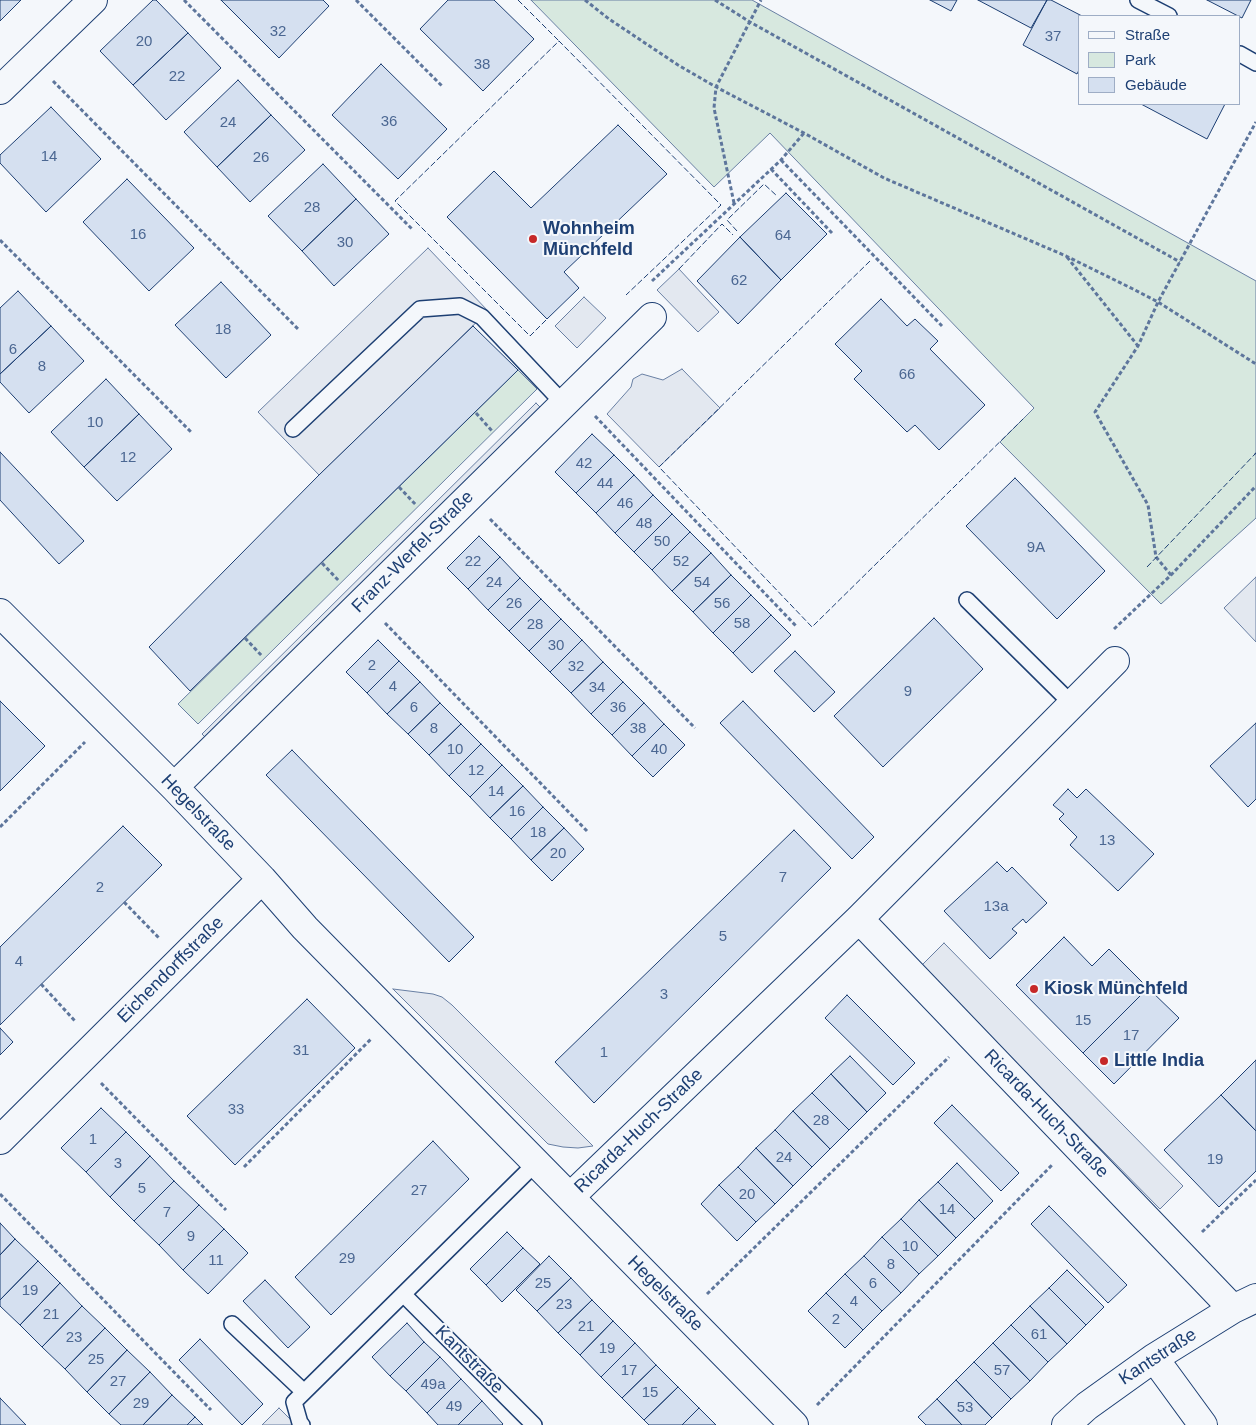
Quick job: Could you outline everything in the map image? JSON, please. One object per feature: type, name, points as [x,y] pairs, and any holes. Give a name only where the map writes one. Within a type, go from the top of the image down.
[{"type":"street","points":[[0,90],[93,0]]},
{"type":"street","name":"Franz-Werfel-Straße","points":[[174,787],[652,317]]},
{"type":"street","name":"Hegelstraße","points":[[0,613],[174,787],[262,879],[305,928],[686,1315],[802,1418]]},
{"type":"street","name":"Ricarda-Huch-Straße","points":[[570,1197],[859,919],[1115,661]]},
{"type":"street","name":"Eichendorffstraße","points":[[0,1140],[262,879]]},
{"type":"street","name":"Ricarda-Huch-Straße","points":[[859,919],[1180,1254],[1244,1303]]},
{"type":"street","name":"Kantstraße","points":[[1066,1425],[1087,1406],[1154,1358],[1244,1303]]},
{"type":"street","points":[[1154,1358],[1203,1425]]},
{"type":"lane","points":[[1138,0],[1167,15]]},
{"type":"lane","points":[[293,429],[420,309],[460,306],[482,317],[569,399]]},
{"type":"lane","points":[[967,600],[1072,704]]},
{"type":"lane","points":[[301,1424],[294,1402],[536,1163]]},
{"type":"lane","name":"Kantstraße","points":[[404,1295],[534,1425]]},
{"type":"lane","points":[[232,1324],[304,1392]]},
{"type":"path","points":[[184,0],[412,229]]},
{"type":"path","points":[[356,0],[442,86]]},
{"type":"path","points":[[585,0],[609,19],[678,65],[716,87],[884,178],[1066,256],[1158,302],[1256,364]]},
{"type":"path","points":[[715,0],[750,22],[1180,262]]},
{"type":"path","points":[[734,203],[714,108],[716,87],[761,0]]},
{"type":"path","points":[[32,59],[298,329]]},
{"type":"path","points":[[1171,575],[1156,557],[1148,505],[1095,412],[1138,346],[1158,302],[1256,122]]},
{"type":"path","points":[[652,281],[781,160],[804,133]]},
{"type":"path","points":[[781,160],[942,326]]},
{"type":"path","points":[[771,169],[832,233]]},
{"type":"path","points":[[0,240],[192,433]]},
{"type":"path","points":[[1066,256],[1138,346]]},
{"type":"path","points":[[569,399],[797,627]]},
{"type":"path","points":[[1115,661],[1114,629],[1171,575],[1256,486]]},
{"type":"path","points":[[469,497],[695,728]]},
{"type":"path","points":[[363,601],[587,831]]},
{"type":"path","points":[[0,827],[107,721]]},
{"type":"path","points":[[124,902],[180,960]]},
{"type":"path","points":[[42,984],[88,1053],[226,1210]]},
{"type":"path","points":[[244,1166],[392,1017]]},
{"type":"path","points":[[686,1315],[970,1035]]},
{"type":"path","points":[[802,1418],[1074,1144]]},
{"type":"path","points":[[1180,1254],[1256,1180]]},
{"type":"path","points":[[0,1194],[211,1410]]},
{"type":"green space","points":[[531,0],[752,0],[1256,281],[1256,518],[1161,604],[1000,442],[1034,408],[770,133],[714,187]]},
{"type":"green space","points":[[518,370],[537,389],[198,724],[178,704]]},
{"type":"shaded area","points":[[428,248],[488,311],[319,475],[258,412]]},
{"type":"shaded area","points":[[679,269],[719,312],[698,332],[657,290]]},
{"type":"shaded area","points":[[584,297],[606,318],[577,348],[555,326]]},
{"type":"shaded area","points":[[682,369],[720,408],[659,467],[607,414],[631,387],[633,379],[642,374],[663,380]]},
{"type":"shaded area","points":[[536,403],[543,410],[209,741],[202,734]]},
{"type":"shaded area","points":[[1256,577],[1256,642],[1224,608]]},
{"type":"shaded area","points":[[944,943],[1183,1186],[1160,1209],[921,966]]},
{"type":"shaded area","points":[[393,989],[433,994],[442,997],[593,1146],[578,1148],[548,1144]]},
{"type":"shaded area","points":[[279,1408],[296,1425],[262,1425]]},
{"type":"building","points":[[0,0],[21,0],[0,21]]},
{"type":"building","points":[[153,0],[156,0],[188,33],[133,85],[100,51]]},
{"type":"building","points":[[221,0],[323,0],[329,6],[279,58]]},
{"type":"building","points":[[448,0],[494,0],[534,39],[483,91],[420,29]]},
{"type":"building","points":[[930,0],[957,0],[951,11]]},
{"type":"building","points":[[978,0],[1047,0],[1031,28]]},
{"type":"building","points":[[1047,0],[1051,0],[1080,15],[1078,15],[1077,74],[1023,45]]},
{"type":"building","points":[[1207,0],[1251,0],[1242,18],[1241,15],[1236,15]]},
{"type":"building","points":[[188,33],[221,68],[166,120],[133,85]]},
{"type":"building","points":[[381,64],[447,129],[398,179],[332,115]]},
{"type":"building","points":[[238,80],[271,115],[217,167],[184,132]]},
{"type":"building","points":[[1143,105],[1224,105],[1207,139]]},
{"type":"building","points":[[51,107],[101,159],[46,212],[0,163],[0,155]]},
{"type":"building","points":[[271,115],[305,150],[250,202],[217,167]]},
{"type":"building","name":"Wohnheim Münchfeld","points":[[618,125],[667,174],[564,272],[579,288],[547,319],[447,217],[494,171],[531,208]]},
{"type":"building","points":[[323,164],[356,199],[302,251],[268,216]]},
{"type":"building","points":[[127,179],[194,248],[149,291],[83,222]]},
{"type":"building","points":[[786,193],[827,234],[781,280],[740,237]]},
{"type":"building","points":[[356,199],[389,234],[334,286],[302,251]]},
{"type":"building","points":[[740,237],[781,280],[738,324],[697,281]]},
{"type":"building","points":[[221,282],[271,335],[226,378],[175,325]]},
{"type":"building","points":[[18,291],[51,326],[0,374],[0,308]]},
{"type":"building","points":[[881,299],[907,326],[915,319],[938,341],[930,349],[985,405],[939,450],[915,425],[907,432],[854,379],[862,371],[835,344]]},
{"type":"building","points":[[51,326],[84,361],[29,413],[0,382],[0,374]]},
{"type":"building","points":[[473,326],[518,370],[190,691],[149,647],[319,475]]},
{"type":"building","points":[[106,379],[139,414],[84,467],[51,432]]},
{"type":"building","points":[[139,414],[172,449],[117,501],[84,467]]},
{"type":"building","points":[[592,434],[614,455],[576,493],[555,472]]},
{"type":"building","points":[[0,452],[84,541],[59,564],[0,500]]},
{"type":"building","points":[[614,455],[634,475],[596,513],[576,493]]},
{"type":"building","points":[[634,475],[653,495],[615,533],[596,513]]},
{"type":"building","points":[[1015,478],[1105,571],[1057,619],[966,526]]},
{"type":"building","points":[[653,495],[672,514],[634,552],[615,533]]},
{"type":"building","points":[[672,514],[690,532],[652,570],[634,552]]},
{"type":"building","points":[[690,532],[711,553],[672,591],[652,570]]},
{"type":"building","points":[[479,536],[500,557],[468,589],[447,568]]},
{"type":"building","points":[[711,553],[731,575],[693,612],[672,591]]},
{"type":"building","points":[[500,557],[520,578],[488,610],[468,589]]},
{"type":"building","points":[[731,575],[751,595],[713,633],[693,612]]},
{"type":"building","points":[[520,578],[541,599],[509,631],[488,610]]},
{"type":"building","points":[[751,595],[771,615],[733,653],[713,633]]},
{"type":"building","points":[[541,599],[561,619],[529,651],[509,631]]},
{"type":"building","points":[[771,615],[791,635],[752,673],[733,653]]},
{"type":"building","points":[[934,618],[983,669],[883,767],[834,716]]},
{"type":"building","points":[[561,619],[582,640],[550,672],[529,651]]},
{"type":"building","points":[[378,640],[399,661],[367,693],[346,672]]},
{"type":"building","points":[[582,640],[603,662],[571,693],[550,672]]},
{"type":"building","points":[[795,651],[835,692],[814,712],[774,671]]},
{"type":"building","points":[[399,661],[420,682],[387,714],[367,693]]},
{"type":"building","points":[[603,662],[623,682],[591,714],[571,693]]},
{"type":"building","points":[[420,682],[440,703],[408,734],[387,714]]},
{"type":"building","points":[[623,682],[644,703],[612,735],[591,714]]},
{"type":"building","points":[[0,701],[45,746],[0,791]]},
{"type":"building","points":[[743,701],[874,837],[852,859],[720,723]]},
{"type":"building","points":[[440,703],[461,724],[429,755],[408,734]]},
{"type":"building","points":[[644,703],[664,724],[632,756],[612,735]]},
{"type":"building","points":[[1256,723],[1256,799],[1248,807],[1210,766]]},
{"type":"building","points":[[461,724],[481,744],[449,776],[429,755]]},
{"type":"building","points":[[664,724],[685,745],[653,777],[632,756]]},
{"type":"building","points":[[481,744],[502,765],[470,797],[449,776]]},
{"type":"building","points":[[292,750],[474,937],[449,962],[266,775]]},
{"type":"building","points":[[502,765],[523,786],[490,818],[470,797]]},
{"type":"building","points":[[523,786],[543,807],[511,839],[490,818]]},
{"type":"building","points":[[1068,789],[1077,798],[1086,789],[1154,854],[1118,891],[1070,845],[1077,837],[1059,819],[1064,814],[1053,805]]},
{"type":"building","points":[[543,807],[564,828],[531,860],[511,839]]},
{"type":"building","points":[[123,826],[162,865],[0,1025],[0,947]]},
{"type":"building","points":[[564,828],[584,849],[552,881],[531,860]]},
{"type":"building","points":[[794,830],[831,868],[594,1103],[555,1062]]},
{"type":"building","points":[[997,862],[1007,872],[1012,867],[1047,903],[1026,923],[1023,919],[1012,929],[1017,933],[990,959],[944,911]]},
{"type":"building","points":[[1064,937],[1092,966],[1109,949],[1148,988],[1083,1053],[1016,985]]},
{"type":"building","points":[[1148,988],[1179,1018],[1114,1084],[1083,1053]]},
{"type":"building","points":[[847,995],[915,1063],[893,1085],[825,1018]]},
{"type":"building","points":[[307,999],[355,1048],[235,1165],[187,1116]]},
{"type":"building","points":[[0,1028],[13,1042],[0,1055]]},
{"type":"building","points":[[850,1056],[886,1093],[867,1112],[831,1074]]},
{"type":"building","points":[[1256,1060],[1256,1131],[1221,1095]]},
{"type":"building","points":[[831,1074],[867,1112],[849,1130],[812,1093]]},
{"type":"building","points":[[812,1093],[849,1130],[830,1149],[793,1111]]},
{"type":"building","points":[[1221,1095],[1256,1131],[1256,1171],[1219,1207],[1164,1150]]},
{"type":"building","points":[[952,1105],[1019,1173],[1001,1191],[934,1123]]},
{"type":"building","points":[[101,1108],[126,1132],[86,1172],[61,1148]]},
{"type":"building","points":[[793,1111],[830,1149],[812,1167],[775,1130]]},
{"type":"building","points":[[775,1130],[812,1167],[793,1186],[756,1148]]},
{"type":"building","points":[[126,1132],[150,1156],[110,1197],[86,1172]]},
{"type":"building","points":[[433,1141],[469,1179],[331,1315],[295,1277]]},
{"type":"building","points":[[756,1148],[793,1186],[775,1204],[738,1167]]},
{"type":"building","points":[[150,1156],[174,1181],[134,1221],[110,1197]]},
{"type":"building","points":[[957,1163],[993,1201],[975,1219],[938,1182]]},
{"type":"building","points":[[738,1167],[775,1204],[756,1222],[719,1185]]},
{"type":"building","points":[[174,1181],[199,1205],[159,1245],[134,1221]]},
{"type":"building","points":[[938,1182],[975,1219],[956,1238],[919,1200]]},
{"type":"building","points":[[719,1185],[756,1222],[737,1241],[701,1204]]},
{"type":"building","points":[[919,1200],[956,1238],[938,1256],[901,1219]]},
{"type":"building","points":[[199,1205],[224,1229],[183,1270],[159,1245]]},
{"type":"building","points":[[1049,1206],[1127,1285],[1108,1303],[1031,1224]]},
{"type":"building","points":[[901,1219],[938,1256],[919,1274],[882,1237]]},
{"type":"building","points":[[0,1223],[15,1239],[0,1255]]},
{"type":"building","points":[[224,1229],[248,1253],[208,1294],[183,1270]]},
{"type":"building","points":[[507,1232],[523,1248],[486,1285],[470,1269]]},
{"type":"building","points":[[882,1237],[919,1274],[901,1293],[864,1256]]},
{"type":"building","points":[[15,1239],[38,1261],[0,1300],[0,1255]]},
{"type":"building","points":[[523,1248],[540,1264],[502,1302],[486,1285]]},
{"type":"building","points":[[549,1256],[571,1278],[537,1311],[516,1290]]},
{"type":"building","points":[[864,1256],[901,1293],[882,1311],[845,1274]]},
{"type":"building","points":[[38,1261],[60,1283],[20,1325],[0,1306],[0,1300]]},
{"type":"building","points":[[1067,1270],[1104,1307],[1086,1325],[1049,1288]]},
{"type":"building","points":[[845,1274],[882,1311],[863,1330],[826,1293]]},
{"type":"building","points":[[571,1278],[592,1300],[558,1333],[537,1311]]},
{"type":"building","points":[[265,1280],[310,1327],[288,1348],[243,1301]]},
{"type":"building","points":[[60,1283],[82,1306],[42,1347],[20,1325]]},
{"type":"building","points":[[1049,1288],[1086,1325],[1067,1344],[1030,1306]]},
{"type":"building","points":[[826,1293],[863,1330],[845,1348],[808,1311]]},
{"type":"building","points":[[592,1300],[613,1321],[580,1355],[558,1333]]},
{"type":"building","points":[[82,1306],[105,1328],[65,1369],[42,1347]]},
{"type":"building","points":[[1030,1306],[1067,1344],[1048,1362],[1011,1325]]},
{"type":"building","points":[[613,1321],[635,1343],[601,1377],[580,1355]]},
{"type":"building","points":[[407,1323],[424,1342],[390,1376],[372,1357]]},
{"type":"building","points":[[1011,1325],[1048,1362],[1030,1381],[993,1343]]},
{"type":"building","points":[[105,1328],[127,1350],[87,1392],[65,1369]]},
{"type":"building","points":[[200,1339],[263,1404],[242,1425],[179,1360]]},
{"type":"building","points":[[424,1342],[440,1357],[406,1391],[390,1376]]},
{"type":"building","points":[[635,1343],[656,1365],[622,1398],[601,1377]]},
{"type":"building","points":[[993,1343],[1030,1381],[1011,1399],[974,1362]]},
{"type":"building","points":[[127,1350],[150,1372],[109,1414],[87,1392]]},
{"type":"building","points":[[440,1357],[461,1379],[427,1413],[406,1391]]},
{"type":"building","points":[[974,1362],[1011,1399],[992,1418],[956,1380]]},
{"type":"building","points":[[656,1365],[678,1387],[644,1420],[622,1398]]},
{"type":"building","points":[[150,1372],[172,1395],[143,1425],[121,1425],[109,1414]]},
{"type":"building","points":[[461,1379],[482,1401],[458,1425],[438,1425],[427,1413]]},
{"type":"building","points":[[956,1380],[992,1418],[985,1425],[962,1425],[937,1399]]},
{"type":"building","points":[[678,1387],[699,1408],[682,1425],[649,1425],[644,1420]]},
{"type":"building","points":[[172,1395],[195,1417],[187,1425],[143,1425]]},
{"type":"building","points":[[0,1398],[26,1425],[0,1425]]},
{"type":"building","points":[[937,1399],[962,1425],[926,1425],[918,1417]]},
{"type":"building","points":[[482,1401],[502,1425],[458,1425]]},
{"type":"building","points":[[699,1408],[716,1425],[682,1425]]},
{"type":"building","points":[[195,1417],[203,1425],[187,1425]]},
{"type":"fence","points":[[518,0],[559,41]]},
{"type":"fence","points":[[546,320],[530,336],[395,201],[559,41],[721,205],[626,295]]},
{"type":"fence","points":[[737,231],[727,220],[764,184],[777,196]]},
{"type":"fence","points":[[679,269],[722,224],[733,235]]},
{"type":"fence","points":[[870,261],[659,467],[812,627],[1023,419]]},
{"type":"fence","points":[[1147,567],[1256,453]]},
{"type":"place","name":"Wohnheim Münchfeld","points":[[533,239]]},
{"type":"place","name":"Kiosk Münchfeld","points":[[1034,989]]},
{"type":"place","name":"Little India","points":[[1104,1061]]}]
